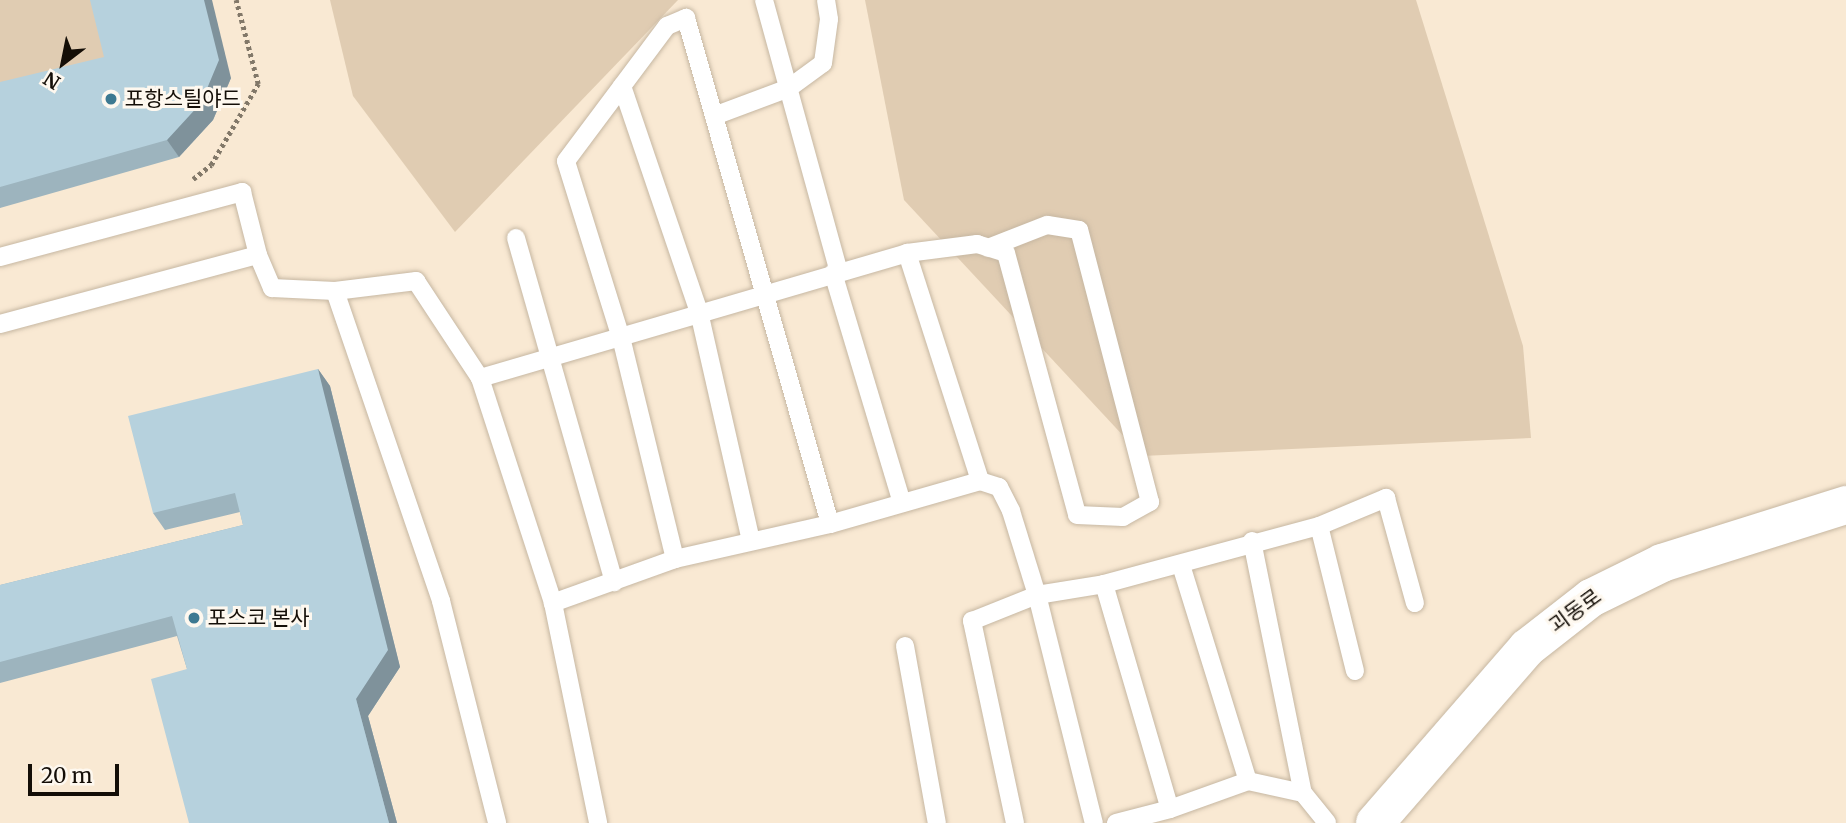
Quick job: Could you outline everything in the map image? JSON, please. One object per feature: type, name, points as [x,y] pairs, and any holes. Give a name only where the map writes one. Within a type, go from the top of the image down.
[{"type":"street","name":"괴동로","points":[[1375,823],[1527,648],[1591,598],[1662,563],[1846,505]]},
{"type":"lane","points":[[764,0],[836,272],[902,503]]},
{"type":"lane","points":[[715,116],[789,88],[823,63],[829,19],[827,0]]},
{"type":"lane","points":[[676,559],[621,338],[566,161],[667,26],[686,18],[830,524]]},
{"type":"lane","points":[[622,86],[699,312],[751,540]]},
{"type":"lane","points":[[0,257],[242,192],[258,255],[272,288],[335,291],[416,281],[480,378],[552,603],[598,823]]},
{"type":"lane","points":[[480,378],[548,362],[699,312],[836,272],[907,253],[977,244],[988,248],[1006,253],[1077,515],[1123,517],[1150,502],[1079,230],[1047,225],[988,248]]},
{"type":"lane","points":[[516,238],[548,362],[614,582]]},
{"type":"lane","points":[[907,253],[980,481]]},
{"type":"lane","points":[[0,324],[258,255]]},
{"type":"lane","points":[[335,291],[441,601],[497,823]]},
{"type":"lane","points":[[552,603],[676,559],[830,524],[980,481],[999,487],[1037,595],[1094,823]]},
{"type":"lane","points":[[1015,823],[972,621],[1037,595],[1104,584],[1181,565],[1252,541],[1319,526],[1387,498],[1415,603]]},
{"type":"lane","points":[[1319,526],[1355,671]]},
{"type":"lane","points":[[1252,541],[1303,793],[1327,823]]},
{"type":"lane","points":[[1181,565],[1248,780]]},
{"type":"lane","points":[[1104,584],[1170,809]]},
{"type":"lane","points":[[905,646],[937,823]]},
{"type":"lane","points":[[1116,823],[1170,809],[1248,780],[1303,793]]},
{"type":"path","points":[[190,181],[211,165],[258,84],[236,0]]},
{"type":"shaded area","points":[[0,0],[212,0],[0,208]]},
{"type":"shaded area","points":[[330,0],[678,0],[455,232],[353,96]]},
{"type":"shaded area","points":[[865,0],[1416,0],[1523,346],[1531,438],[1142,456],[904,200]]},
{"type":"building","name":"포항스틸야드","points":[[90,0],[204,0],[219,60],[201,103],[167,140],[0,187],[0,82],[104,57]]},
{"type":"building","name":"포스코 본사","points":[[318,369],[388,650],[356,699],[389,823],[189,823],[151,679],[187,669],[172,616],[0,662],[0,585],[243,525],[235,493],[153,513],[128,416]]},
{"type":"place","name":"포항스틸야드","points":[[111,99]]},
{"type":"place","name":"포스코 본사","points":[[194,618]]}]
